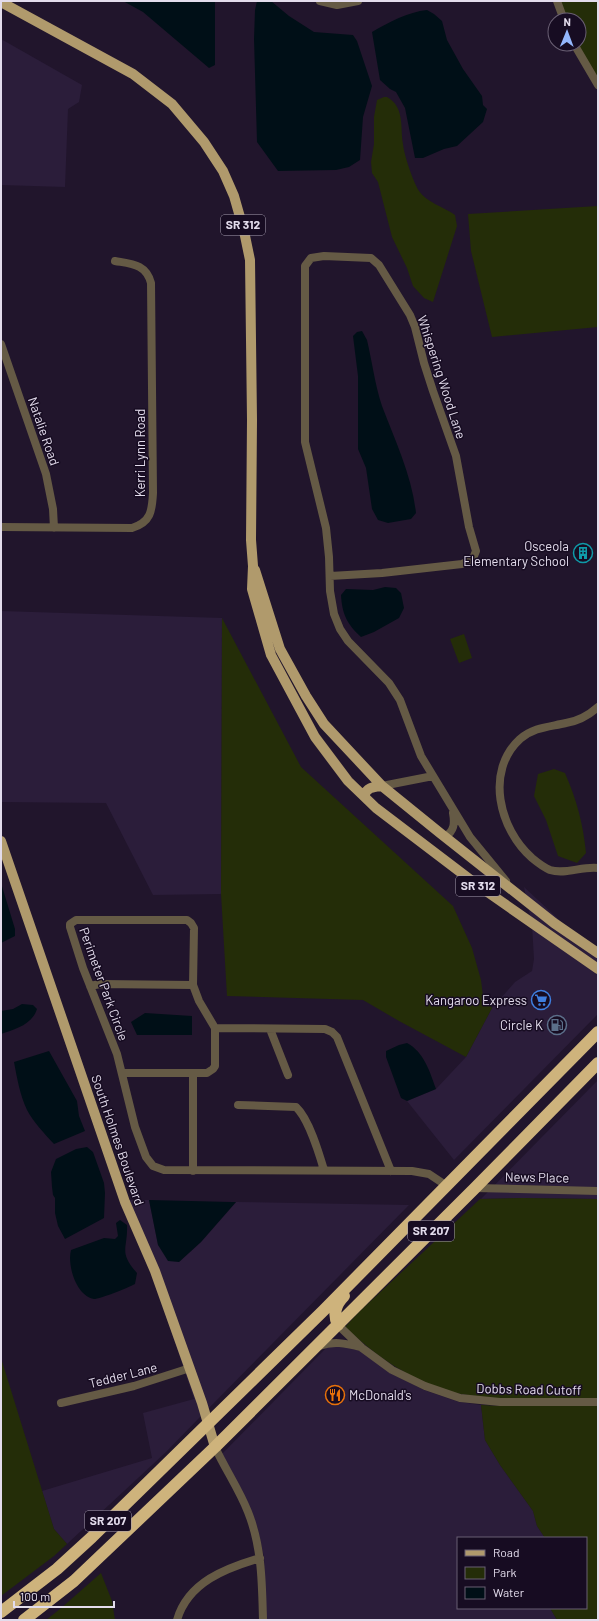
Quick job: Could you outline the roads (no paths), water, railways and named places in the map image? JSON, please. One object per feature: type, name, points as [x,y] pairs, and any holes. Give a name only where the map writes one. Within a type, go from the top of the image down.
[{"type":"highway","name":"SR 207","points":[[1,1612],[57,1569],[92,1537],[323,1311],[598,1032]]},
{"type":"highway","name":"SR 207","points":[[24,1620],[80,1576],[215,1447],[598,1063]]},
{"type":"highway","points":[[338,1325],[335,1318],[337,1305],[350,1291],[353,1280]]},
{"type":"highway","points":[[316,1347],[316,1338],[327,1324],[323,1311]]},
{"type":"main road","name":"SR 312","points":[[1,2],[133,74],[172,104],[204,142],[223,171],[234,196],[250,260],[252,589],[271,655],[315,737],[348,781],[376,808],[476,884],[598,969]]},
{"type":"main road","name":"SR 312","points":[[253,566],[280,650],[324,724],[382,786],[554,923],[598,953]]},
{"type":"main road","points":[[364,796],[366,791],[370,788],[382,786]]},
{"type":"main road","name":"South Holmes Boulevard","points":[[1,841],[125,1202],[154,1271],[190,1368],[209,1423],[215,1447]]},
{"type":"street","points":[[320,1],[337,5],[358,1]]},
{"type":"street","points":[[557,1],[561,12]]},
{"type":"street","points":[[579,52],[598,85]]},
{"type":"street","name":"Whispering Wood Lane","points":[[330,576],[382,573],[462,564],[470,560],[476,551],[469,527],[456,456],[424,362],[415,327],[410,315],[379,265],[372,258],[357,256],[311,258],[305,266],[305,442],[326,528],[330,591],[334,614],[340,629],[348,642],[389,683],[400,700],[421,756],[470,838],[487,860],[519,895]]},
{"type":"street","name":"Kerri Lynn Road","points":[[1,526],[132,528],[144,523],[150,514],[153,493],[151,283],[146,271],[139,266],[115,261]]},
{"type":"street","name":"Natalie Road","points":[[1,344],[46,474],[53,509],[54,528]]},
{"type":"street","points":[[598,707],[576,720],[539,728],[521,738],[512,748],[505,760],[499,790],[503,812],[512,834],[522,848],[542,866],[562,872],[589,867],[598,868]]},
{"type":"street","points":[[382,786],[433,776]]},
{"type":"street","points":[[445,837],[450,834],[455,823],[452,807]]},
{"type":"street","name":"Perimeter Park Circle","points":[[215,1028],[199,1001],[193,985],[194,928],[191,922],[187,920],[76,920],[70,924],[90,986],[113,1042],[135,1127],[149,1162],[153,1166],[164,1170],[324,1170],[424,1172],[439,1179],[447,1186]]},
{"type":"street","points":[[90,986],[100,984],[193,985]]},
{"type":"street","points":[[122,1073],[207,1073],[215,1066],[215,1028],[325,1029],[332,1032],[337,1037],[391,1171]]},
{"type":"street","points":[[270,1029],[288,1075]]},
{"type":"street","points":[[193,1170],[194,1073]]},
{"type":"street","points":[[238,1105],[296,1107],[301,1112],[318,1151],[324,1170]]},
{"type":"street","name":"News Place","points":[[475,1188],[598,1191]]},
{"type":"street","name":"Dobbs Road Cutoff","points":[[338,1325],[362,1348],[392,1370],[415,1382],[460,1398],[500,1402],[598,1402]]},
{"type":"street","points":[[316,1347],[330,1342],[350,1344],[362,1348]]},
{"type":"street","name":"Tedder Lane","points":[[61,1403],[134,1386],[190,1368]]},
{"type":"street","points":[[215,1447],[248,1512],[255,1533],[260,1558],[263,1620]]},
{"type":"street","points":[[177,1620],[184,1602],[199,1586],[224,1571],[260,1558]]},
{"type":"water","points":[[123,1],[215,1],[215,65],[209,68],[143,12]]},
{"type":"water","points":[[257,1],[271,1],[289,16],[314,32],[353,35],[357,41],[372,86],[363,117],[360,160],[349,167],[336,170],[278,171],[257,142],[254,39],[255,10]]},
{"type":"water","points":[[427,10],[442,21],[447,40],[463,69],[482,96],[483,105],[487,109],[483,122],[457,146],[444,149],[423,158],[415,158],[405,108],[396,92],[380,80],[372,32],[406,15]]},
{"type":"water","points":[[362,331],[367,340],[375,381],[382,406],[411,485],[416,513],[411,519],[388,523],[378,520],[372,509],[366,468],[358,449],[358,376],[353,336],[357,332]]},
{"type":"water","points":[[385,587],[396,588],[401,593],[404,608],[399,618],[374,632],[361,637],[352,628],[346,618],[341,595],[346,589],[373,590]]},
{"type":"water","points":[[1,883],[15,929],[15,936],[1,943]]},
{"type":"water","points":[[22,1004],[33,1005],[37,1009],[35,1014],[22,1026],[1,1034],[1,1011],[13,1009]]},
{"type":"water","points":[[145,1013],[192,1016],[192,1035],[137,1035],[131,1022]]},
{"type":"water","points":[[407,1043],[418,1052],[426,1063],[436,1089],[407,1101],[401,1098],[386,1057],[386,1051]]},
{"type":"water","points":[[49,1051],[77,1101],[79,1116],[85,1131],[54,1144],[36,1124],[27,1110],[14,1062]]},
{"type":"water","points":[[87,1147],[93,1152],[104,1183],[104,1218],[65,1239],[58,1226],[55,1213],[55,1198],[53,1195],[51,1172],[56,1159],[76,1149]]},
{"type":"water","points":[[149,1200],[236,1202],[201,1242],[179,1262],[168,1261],[158,1245]]},
{"type":"water","points":[[120,1220],[127,1225],[125,1250],[131,1266],[137,1273],[135,1284],[97,1299],[88,1297],[82,1292],[74,1279],[70,1264],[71,1250],[104,1238],[115,1239],[118,1236],[116,1223]]},
{"type":"place","name":"Osceola Elementary School","points":[[583,553]]},
{"type":"place","name":"Kangaroo Express","points":[[541,1000]]},
{"type":"place","name":"Circle K","points":[[557,1025]]},
{"type":"place","name":"McDonald's","points":[[335,1395]]}]
